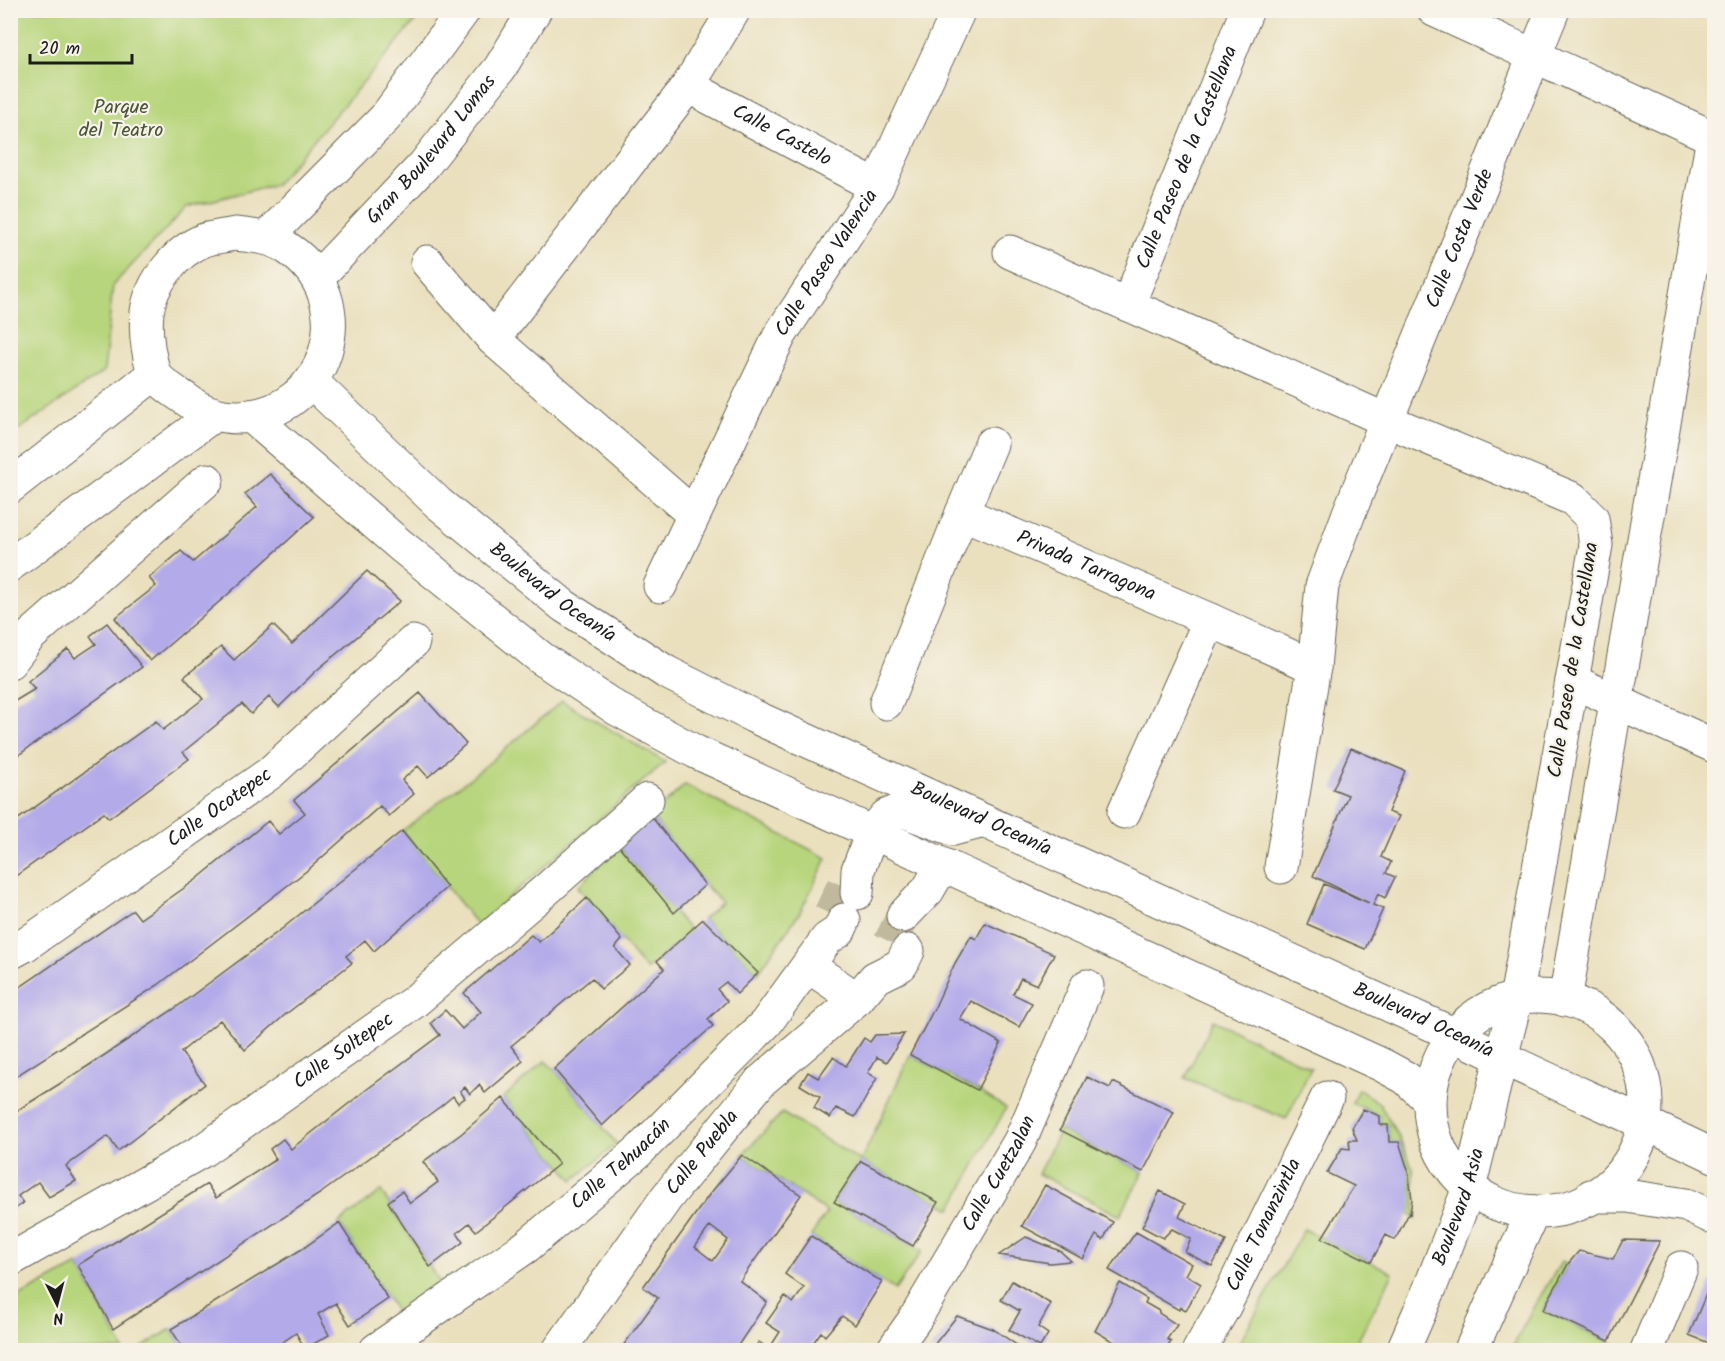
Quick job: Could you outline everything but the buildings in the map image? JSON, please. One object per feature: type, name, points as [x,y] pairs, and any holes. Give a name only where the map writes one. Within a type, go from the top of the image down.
[{"type":"street","points":[[266,238],[385,118],[464,10]]},
{"type":"street","name":"Gran Boulevard Lomas","points":[[317,278],[424,165],[500,68],[535,10]]},
{"type":"street","points":[[493,339],[688,86],[734,10]]},
{"type":"street","name":"Calle Paseo Valencia","points":[[660,585],[780,335],[877,187],[959,10]]},
{"type":"street","name":"Calle Paseo de la Castellana","points":[[1128,305],[1247,10]]},
{"type":"street","points":[[1434,10],[1714,137],[1565,1000]]},
{"type":"street","name":"Calle Costa Verde","points":[[1388,420],[1553,10]]},
{"type":"street","name":"Calle Castelo","points":[[688,86],[877,187]]},
{"type":"street","points":[[236,234],[266,238],[286,247],[304,261],[317,278],[327,303],[330,330],[324,357],[311,381],[295,398],[274,410],[251,416],[233,417],[215,414],[192,405],[154,374],[148,342],[147,310],[158,281],[177,256],[204,240],[236,234]]},
{"type":"street","name":"Calle Paseo de la Castellana","points":[[1010,252],[1388,420],[1573,499],[1592,518],[1596,545],[1516,999],[1501,1058]]},
{"type":"street","points":[[427,262],[493,339],[693,514]]},
{"type":"street","points":[[10,487],[154,374]]},
{"type":"street","name":"Boulevard Oceanía","points":[[311,381],[438,503],[564,606],[676,676],[753,716],[1453,1034],[1714,1156]]},
{"type":"street","points":[[10,565],[215,414]]},
{"type":"street","points":[[251,416],[391,537],[541,658],[607,703],[696,752],[872,832],[938,878],[1382,1065],[1406,1078],[1429,1100]]},
{"type":"street","points":[[1281,867],[1314,667],[1322,586],[1349,513],[1388,420]]},
{"type":"street","points":[[886,703],[991,444]]},
{"type":"street","points":[[10,662],[29,637],[207,480]]},
{"type":"street","name":"Privada Tarragona","points":[[962,513],[1314,667]]},
{"type":"street","points":[[1124,812],[1210,620]]},
{"type":"street","name":"Calle Ocotepec","points":[[10,954],[270,773],[413,642]]},
{"type":"street","points":[[1572,681],[1714,746]]},
{"type":"street","name":"Calle Soltepec","points":[[10,1260],[202,1151],[414,1002],[547,890],[647,800]]},
{"type":"street","name":"Calle Tehuacán","points":[[376,1350],[527,1246],[639,1151],[766,1023],[808,966],[843,903],[872,832],[886,816],[901,810],[953,829],[984,821]]},
{"type":"street","name":"Calle Puebla","points":[[559,1350],[667,1197],[762,1081],[866,988],[901,965],[905,933],[938,878]]},
{"type":"street","points":[[808,966],[866,988]]},
{"type":"street","name":"Calle Cuetzalan","points":[[893,1350],[915,1319],[1020,1141],[1087,986]]},
{"type":"street","points":[[1538,996],[1565,1000],[1586,1007],[1605,1019],[1633,1052],[1646,1094],[1646,1123],[1634,1155],[1622,1173],[1582,1203],[1533,1212],[1488,1201],[1469,1188],[1438,1148],[1429,1100],[1433,1075],[1453,1034],[1491,1007],[1516,999],[1538,996]]},
{"type":"street","name":"Boulevard Asia","points":[[1403,1350],[1469,1188],[1501,1058]]},
{"type":"street","name":"Calle Tonanzintla","points":[[1199,1350],[1224,1307],[1327,1098]]},
{"type":"street","points":[[1591,1197],[1627,1196],[1686,1205],[1714,1218]]},
{"type":"street","points":[[1471,1350],[1533,1212]]},
{"type":"street","points":[[1647,1350],[1682,1268]]},
{"type":"green space","name":"Parque del Teatro","points":[[11,10],[424,11],[276,184],[187,207],[113,285],[104,371],[11,435]]},
{"type":"green space","points":[[562,701],[665,762],[477,925],[402,831],[484,767]]},
{"type":"green space","points":[[685,785],[827,858],[800,912],[758,973],[703,919],[721,902],[651,816]]},
{"type":"green space","points":[[619,846],[691,932],[646,970],[578,887]]},
{"type":"green space","points":[[1213,1020],[1311,1068],[1286,1119],[1185,1078]]},
{"type":"green space","points":[[910,1055],[1006,1108],[951,1209],[861,1161]]},
{"type":"green space","points":[[545,1061],[617,1144],[573,1180],[503,1098]]},
{"type":"green space","points":[[1358,1089],[1379,1103],[1398,1135],[1413,1169],[1416,1218],[1410,1214],[1409,1178],[1399,1143],[1389,1142],[1388,1125],[1380,1125],[1380,1116],[1352,1103]]},
{"type":"green space","points":[[782,1113],[861,1161],[834,1202],[922,1251],[895,1290],[811,1236],[827,1212],[742,1155]]},
{"type":"green space","points":[[1060,1130],[1143,1172],[1120,1216],[1038,1174]]},
{"type":"green space","points":[[381,1191],[444,1289],[401,1319],[339,1223]]},
{"type":"green space","points":[[1304,1229],[1393,1273],[1353,1350],[1235,1350]]},
{"type":"green space","points":[[1562,1261],[1568,1264],[1543,1310],[1620,1347],[1618,1350],[1511,1350],[1534,1306]]},
{"type":"green space","points":[[78,1265],[124,1350],[11,1350],[11,1301]]},
{"type":"green space","points":[[171,1329],[184,1350],[138,1350]]},
{"type":"tunnel","points":[[830,914],[843,886]]},
{"type":"tunnel","points":[[890,942],[903,916]]}]
